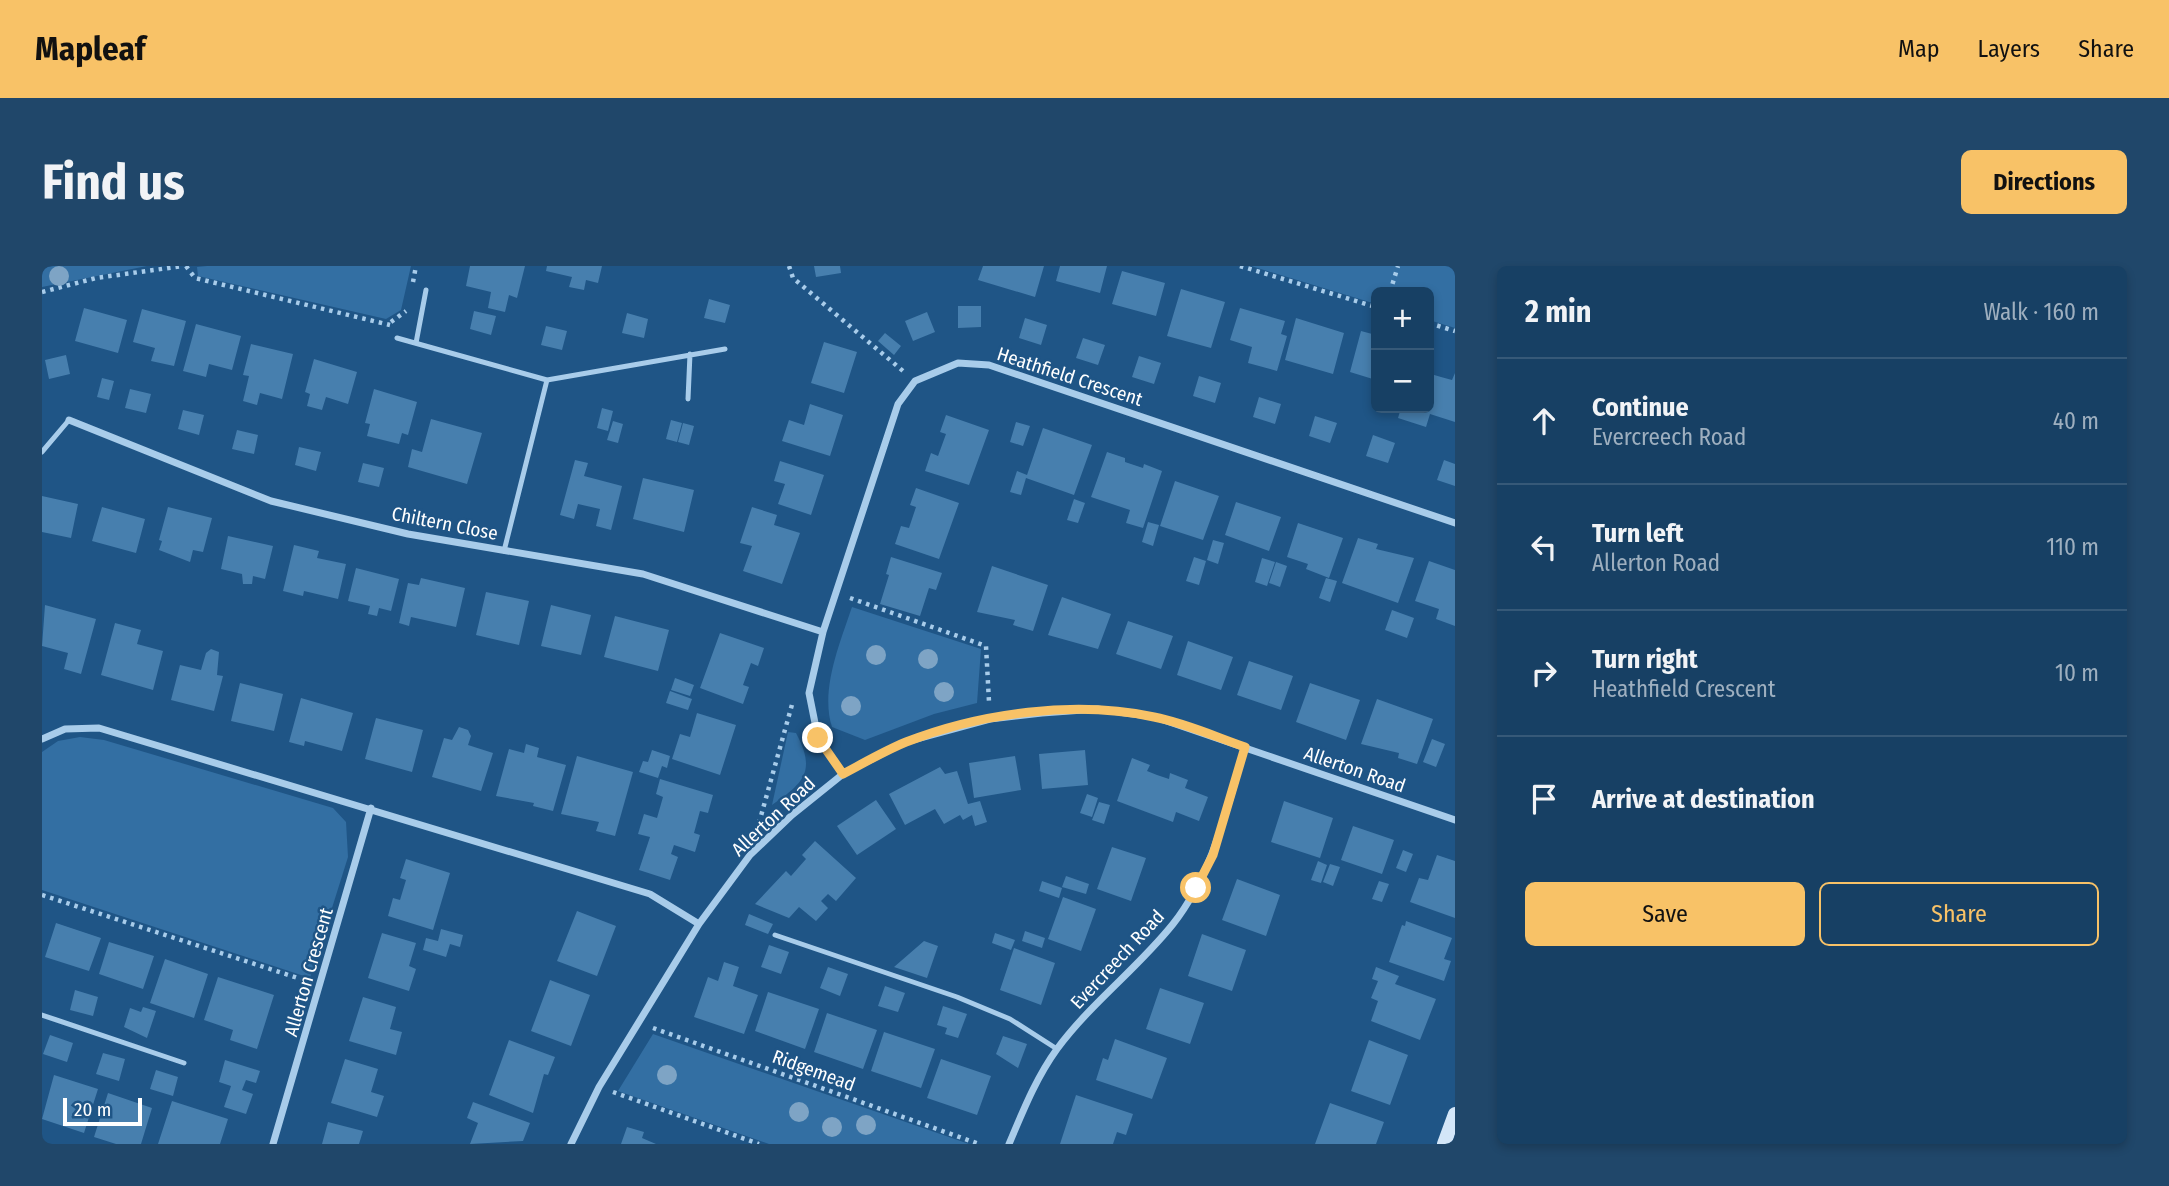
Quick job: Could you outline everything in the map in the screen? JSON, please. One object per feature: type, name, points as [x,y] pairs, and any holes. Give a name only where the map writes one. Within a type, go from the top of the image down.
[{"type":"street","name":"Heathfield Crescent","points":[[915,381],[958,363],[989,365],[1455,523]]},
{"type":"street","points":[[843,774],[818,738],[809,693],[823,632],[898,404],[915,381]]},
{"type":"street","name":"Chiltern Close","points":[[69,420],[271,501],[408,534],[643,574],[823,632]]},
{"type":"street","name":"Allerton Road","points":[[571,1144],[599,1087],[699,924],[750,855],[792,814],[843,774],[905,742],[990,719],[1097,709],[1155,717],[1455,820]]},
{"type":"street","points":[[42,739],[65,729],[99,727],[650,894],[699,924]]},
{"type":"street","name":"Evercreech Road","points":[[1009,1144],[1031,1090],[1057,1049],[1091,1008],[1173,924],[1196,888],[1213,855],[1245,747]]},
{"type":"street","name":"Allerton Crescent","points":[[273,1144],[371,808]]},
{"type":"street","points":[[1444,1144],[1455,1114]]},
{"type":"lane","points":[[416,343],[426,290]]},
{"type":"lane","points":[[397,338],[547,380],[725,349]]},
{"type":"lane","points":[[688,399],[690,354]]},
{"type":"lane","points":[[505,551],[547,380]]},
{"type":"lane","points":[[42,452],[69,420]]},
{"type":"lane","points":[[775,935],[957,997],[1010,1020],[1057,1049]]},
{"type":"lane","points":[[42,1015],[184,1063]]},
{"type":"path","points":[[42,292],[96,278],[184,266],[195,278],[418,332]]},
{"type":"path","points":[[789,266],[793,278],[915,381]]},
{"type":"path","points":[[1240,266],[1371,305]]},
{"type":"path","points":[[1392,287],[1398,266]]},
{"type":"path","points":[[1434,325],[1455,331]]},
{"type":"path","points":[[835,594],[986,646],[990,719]]},
{"type":"path","points":[[750,855],[796,692],[809,693]]},
{"type":"path","points":[[42,895],[320,986]]},
{"type":"path","name":"Ridgemead","points":[[640,1023],[979,1144]]},
{"type":"path","points":[[599,1087],[759,1144]]},
{"type":"shaded area","points":[[147,266],[42,287],[42,268]]},
{"type":"shaded area","points":[[411,266],[401,310],[386,319],[198,276],[197,267]]},
{"type":"shaded area","points":[[1251,266],[1455,266],[1455,328],[1434,322],[1434,287],[1371,287],[1371,302]]},
{"type":"shaded area","points":[[852,607],[981,649],[977,703],[934,714],[865,740],[832,727],[828,698],[830,682]]},
{"type":"shaded area","points":[[788,732],[796,733],[806,767],[799,783],[772,805]]},
{"type":"shaded area","points":[[80,737],[104,740],[333,808],[346,822],[348,857],[310,978],[42,890],[42,752],[58,741]]},
{"type":"shaded area","points":[[653,1034],[969,1144],[769,1144],[618,1091]]},
{"type":"building","points":[[470,266],[525,266],[517,298],[509,295],[505,312],[488,308],[491,292],[466,286]]},
{"type":"building","points":[[547,266],[602,266],[598,283],[586,280],[584,290],[569,287],[572,277],[546,271]]},
{"type":"building","points":[[814,266],[840,266],[841,273],[816,277]]},
{"type":"building","points":[[983,266],[1044,266],[1035,297],[978,280]]},
{"type":"building","points":[[1060,266],[1107,266],[1100,293],[1056,281]]},
{"type":"building","points":[[1122,271],[1165,283],[1156,316],[1112,304]]},
{"type":"building","points":[[1181,289],[1225,302],[1211,348],[1167,336]]},
{"type":"building","points":[[709,299],[730,305],[725,323],[704,318]]},
{"type":"building","points":[[958,306],[981,306],[981,327],[958,328]]},
{"type":"building","points":[[84,308],[127,320],[118,353],[75,341]]},
{"type":"building","points":[[1240,308],[1285,321],[1281,334],[1287,336],[1277,371],[1248,363],[1252,347],[1230,340]]},
{"type":"building","points":[[142,309],[186,321],[174,366],[151,361],[155,348],[133,342]]},
{"type":"building","points":[[474,311],[496,316],[491,335],[470,329]]},
{"type":"building","points":[[927,312],[935,332],[913,341],[905,321]]},
{"type":"building","points":[[627,313],[648,319],[644,338],[622,333]]},
{"type":"building","points":[[1025,318],[1047,325],[1041,345],[1019,338]]},
{"type":"building","points":[[1296,318],[1344,333],[1333,374],[1285,360]]},
{"type":"building","points":[[196,324],[241,336],[232,370],[209,364],[206,377],[183,371]]},
{"type":"building","points":[[546,326],[567,331],[562,350],[541,345]]},
{"type":"building","points":[[1361,331],[1371,334],[1371,378],[1350,372]]},
{"type":"building","points":[[885,333],[901,346],[894,355],[878,341]]},
{"type":"building","points":[[1083,338],[1105,345],[1098,365],[1076,358]]},
{"type":"building","points":[[824,342],[857,352],[844,393],[811,383]]},
{"type":"building","points":[[251,344],[293,354],[282,399],[260,393],[257,405],[243,401],[249,376],[243,375]]},
{"type":"building","points":[[66,355],[70,374],[49,379],[45,360]]},
{"type":"building","points":[[1139,356],[1161,363],[1154,384],[1132,377]]},
{"type":"building","points":[[314,359],[357,372],[348,404],[326,397],[322,410],[307,406],[310,394],[305,392]]},
{"type":"building","points":[[1455,373],[1455,422],[1430,414],[1426,427],[1398,418],[1400,413],[1434,413],[1434,375],[1452,380]]},
{"type":"building","points":[[1199,376],[1221,383],[1215,403],[1193,396]]},
{"type":"building","points":[[102,378],[114,381],[109,400],[97,397]]},
{"type":"building","points":[[130,389],[151,394],[146,413],[125,408]]},
{"type":"building","points":[[374,389],[417,402],[408,435],[402,433],[399,444],[367,436],[370,424],[365,423]]},
{"type":"building","points":[[1259,397],[1281,404],[1275,424],[1253,417]]},
{"type":"building","points":[[810,404],[843,415],[830,456],[782,441],[789,420],[804,425]]},
{"type":"building","points":[[602,408],[613,411],[608,431],[597,428]]},
{"type":"building","points":[[183,410],[204,415],[199,435],[178,429]]},
{"type":"building","points":[[946,415],[989,430],[969,485],[925,471],[931,453],[938,456],[946,434],[940,432]]},
{"type":"building","points":[[1315,416],[1337,423],[1330,443],[1309,436]]},
{"type":"building","points":[[431,419],[482,433],[467,484],[408,467],[412,449],[422,452]]},
{"type":"building","points":[[671,420],[682,423],[677,442],[666,439]]},
{"type":"building","points":[[613,421],[623,424],[618,443],[607,440]]},
{"type":"building","points":[[1016,422],[1030,426],[1023,446],[1010,442]]},
{"type":"building","points":[[683,423],[694,426],[689,445],[678,442]]},
{"type":"building","points":[[1043,428],[1092,445],[1074,495],[1026,478],[1021,495],[1010,492],[1017,471],[1027,475]]},
{"type":"building","points":[[237,430],[258,435],[254,454],[232,449]]},
{"type":"building","points":[[1373,435],[1395,443],[1388,463],[1366,456]]},
{"type":"building","points":[[299,447],[321,452],[316,471],[295,465]]},
{"type":"building","points":[[1107,452],[1125,458],[1125,462],[1143,468],[1144,464],[1162,471],[1143,528],[1126,523],[1130,510],[1091,497]]},
{"type":"building","points":[[575,460],[588,463],[584,476],[622,486],[611,530],[596,526],[600,509],[578,504],[574,519],[560,515]]},
{"type":"building","points":[[1444,460],[1455,464],[1455,486],[1437,480]]},
{"type":"building","points":[[780,461],[824,475],[811,515],[778,504],[785,484],[774,481]]},
{"type":"building","points":[[363,463],[384,468],[379,487],[358,482]]},
{"type":"building","points":[[643,478],[694,490],[684,532],[633,519]]},
{"type":"building","points":[[1175,481],[1219,496],[1203,540],[1160,526]]},
{"type":"building","points":[[916,488],[959,503],[939,559],[895,544],[901,526],[909,528],[916,507],[910,505]]},
{"type":"building","points":[[42,496],[78,504],[71,538],[42,532]]},
{"type":"building","points":[[1074,499],[1085,503],[1078,523],[1067,520]]},
{"type":"building","points":[[1236,502],[1281,517],[1269,551],[1225,535]]},
{"type":"building","points":[[102,507],[145,519],[136,553],[92,541]]},
{"type":"building","points":[[168,507],[212,518],[203,552],[193,550],[190,562],[159,550]]},
{"type":"building","points":[[752,507],[777,515],[774,525],[800,533],[782,584],[743,571],[752,546],[740,543]]},
{"type":"building","points":[[1148,522],[1159,525],[1153,546],[1142,542]]},
{"type":"building","points":[[1298,523],[1343,538],[1329,578],[1306,569],[1308,564],[1287,557]]},
{"type":"building","points":[[228,536],[273,546],[265,579],[253,576],[252,584],[243,584],[242,574],[221,569]]},
{"type":"building","points":[[1358,538],[1378,544],[1376,549],[1414,558],[1398,603],[1342,583]]},
{"type":"building","points":[[1213,540],[1224,543],[1218,564],[1207,560]]},
{"type":"building","points":[[294,545],[319,551],[317,558],[346,564],[338,599],[304,591],[303,596],[283,591]]},
{"type":"building","points":[[891,557],[942,573],[936,590],[929,588],[920,616],[880,604],[889,575],[886,574]]},
{"type":"building","points":[[1194,557],[1206,561],[1199,585],[1186,581]]},
{"type":"building","points":[[1262,558],[1275,562],[1267,586],[1255,582]]},
{"type":"building","points":[[1429,561],[1455,570],[1455,626],[1436,619],[1439,609],[1415,601]]},
{"type":"building","points":[[1276,562],[1287,566],[1280,587],[1269,583]]},
{"type":"building","points":[[992,566],[1048,585],[1033,631],[1013,625],[1015,620],[977,612]]},
{"type":"building","points":[[356,568],[399,579],[391,611],[379,608],[377,616],[368,614],[370,606],[348,601]]},
{"type":"building","points":[[421,578],[465,588],[456,627],[411,617],[409,626],[399,623],[408,583],[419,585]]},
{"type":"building","points":[[1326,578],[1337,581],[1330,602],[1319,598]]},
{"type":"building","points":[[486,592],[529,601],[519,645],[476,635]]},
{"type":"building","points":[[1062,597],[1111,614],[1098,649],[1048,635]]},
{"type":"building","points":[[45,605],[96,619],[81,674],[64,669],[68,653],[42,646]]},
{"type":"building","points":[[551,605],[591,615],[581,655],[541,646]]},
{"type":"building","points":[[1392,610],[1414,618],[1407,638],[1385,630]]},
{"type":"building","points":[[615,616],[669,630],[658,671],[604,657]]},
{"type":"building","points":[[1128,621],[1173,636],[1161,669],[1116,654]]},
{"type":"building","points":[[115,623],[141,630],[137,644],[163,651],[153,690],[101,675]]},
{"type":"building","points":[[720,633],[764,648],[758,666],[751,663],[743,685],[749,687],[743,704],[700,688]]},
{"type":"building","points":[[1188,641],[1233,657],[1221,690],[1177,675]]},
{"type":"building","points":[[211,649],[219,652],[217,675],[223,676],[214,711],[171,700],[180,665],[201,670],[206,653]]},
{"type":"building","points":[[1249,661],[1293,676],[1281,710],[1237,695]]},
{"type":"building","points":[[675,678],[694,685],[690,696],[671,690]]},
{"type":"building","points":[[240,683],[283,694],[274,731],[231,721]]},
{"type":"building","points":[[1310,683],[1360,700],[1346,740],[1296,722]]},
{"type":"building","points":[[670,691],[692,699],[688,710],[666,703]]},
{"type":"building","points":[[301,698],[353,713],[342,751],[305,741],[304,746],[289,742]]},
{"type":"building","points":[[1377,699],[1433,719],[1417,764],[1398,758],[1399,753],[1361,744]]},
{"type":"building","points":[[697,713],[736,725],[720,775],[672,759],[680,734],[690,737]]},
{"type":"building","points":[[376,718],[423,730],[412,772],[365,759]]},
{"type":"building","points":[[459,727],[468,730],[471,736],[468,745],[493,753],[481,791],[432,777],[444,738],[452,740]]},
{"type":"building","points":[[1432,739],[1445,744],[1436,767],[1423,762]]},
{"type":"building","points":[[526,744],[539,748],[537,757],[566,765],[553,811],[533,806],[534,803],[496,796],[509,749],[524,753]]},
{"type":"building","points":[[652,750],[670,756],[667,768],[662,766],[658,778],[639,772],[643,761],[648,762]]},
{"type":"building","points":[[1085,750],[1088,785],[1042,789],[1039,754]]},
{"type":"building","points":[[577,756],[633,772],[615,836],[596,831],[599,822],[561,814]]},
{"type":"building","points":[[1015,756],[1021,790],[974,798],[969,763]]},
{"type":"building","points":[[1132,758],[1150,765],[1147,771],[1157,775],[1169,779],[1170,773],[1188,780],[1185,788],[1208,797],[1199,821],[1176,812],[1173,822],[1117,801]]},
{"type":"building","points":[[940,767],[945,774],[957,771],[968,804],[980,801],[987,822],[975,826],[972,815],[963,820],[960,815],[944,824],[935,809],[905,825],[889,794]]},
{"type":"building","points":[[660,779],[713,795],[708,813],[700,811],[694,833],[700,835],[695,852],[674,845],[671,854],[678,857],[670,880],[639,870],[650,837],[638,834],[644,814],[657,818],[663,797],[656,794]]},
{"type":"building","points":[[1087,794],[1098,798],[1092,817],[1080,813]]},
{"type":"building","points":[[876,800],[896,829],[857,855],[837,826]]},
{"type":"building","points":[[1284,801],[1333,818],[1320,858],[1271,842]]},
{"type":"building","points":[[1099,802],[1110,805],[1104,824],[1092,820]]},
{"type":"building","points":[[1353,826],[1394,840],[1382,874],[1341,860]]},
{"type":"building","points":[[815,841],[856,878],[836,901],[828,894],[821,901],[828,908],[816,921],[799,907],[789,918],[755,904],[786,871],[791,876],[806,859],[802,855]]},
{"type":"building","points":[[1112,847],[1146,858],[1131,901],[1097,889]]},
{"type":"building","points":[[1403,850],[1413,854],[1406,872],[1396,868]]},
{"type":"building","points":[[1437,855],[1455,861],[1455,918],[1410,902],[1419,878],[1428,880]]},
{"type":"building","points":[[406,859],[450,873],[433,930],[388,916],[393,898],[400,900],[406,880],[400,878]]},
{"type":"building","points":[[1318,861],[1327,865],[1321,883],[1311,880]]},
{"type":"building","points":[[1330,864],[1340,867],[1333,886],[1323,882]]},
{"type":"building","points":[[1066,876],[1089,884],[1086,894],[1062,887]]},
{"type":"building","points":[[1237,879],[1280,895],[1266,936],[1222,920]]},
{"type":"building","points":[[1042,881],[1062,888],[1059,898],[1039,891]]},
{"type":"building","points":[[1379,881],[1389,884],[1382,902],[1372,899]]},
{"type":"building","points":[[1063,897],[1096,909],[1081,951],[1048,939]]},
{"type":"building","points":[[577,911],[616,926],[597,976],[557,961]]},
{"type":"building","points":[[749,914],[773,924],[768,934],[745,925]]},
{"type":"building","points":[[1406,921],[1452,938],[1444,959],[1451,961],[1444,981],[1389,962],[1402,925],[1405,926]]},
{"type":"building","points":[[56,923],[101,938],[89,971],[45,957]]},
{"type":"building","points":[[441,929],[463,935],[460,947],[450,944],[446,957],[423,950],[426,938],[438,941]]},
{"type":"building","points":[[1025,931],[1045,938],[1042,948],[1022,941]]},
{"type":"building","points":[[382,933],[416,943],[409,966],[416,969],[409,991],[368,978]]},
{"type":"building","points":[[995,933],[1015,940],[1011,950],[992,943]]},
{"type":"building","points":[[1202,934],[1246,950],[1232,991],[1188,976]]},
{"type":"building","points":[[924,941],[938,946],[927,978],[894,967]]},
{"type":"building","points":[[109,942],[154,956],[143,989],[99,974]]},
{"type":"building","points":[[769,945],[789,952],[781,974],[761,967]]},
{"type":"building","points":[[1014,948],[1055,963],[1041,1005],[1000,990]]},
{"type":"building","points":[[165,959],[208,974],[194,1018],[150,1003]]},
{"type":"building","points":[[724,962],[739,967],[733,986],[758,995],[744,1034],[694,1017],[708,977],[718,981]]},
{"type":"building","points":[[828,967],[848,974],[840,996],[820,988]]},
{"type":"building","points":[[1376,967],[1399,976],[1395,984],[1436,999],[1420,1040],[1371,1021],[1378,1001],[1371,998],[1378,981],[1372,979]]},
{"type":"building","points":[[218,977],[274,995],[257,1049],[230,1040],[233,1030],[204,1020]]},
{"type":"building","points":[[550,980],[590,995],[571,1046],[531,1031]]},
{"type":"building","points":[[885,986],[905,993],[898,1012],[878,1006]]},
{"type":"building","points":[[1160,988],[1204,1003],[1190,1044],[1146,1029]]},
{"type":"building","points":[[75,990],[98,997],[93,1016],[70,1010]]},
{"type":"building","points":[[768,992],[819,1009],[805,1049],[755,1031]]},
{"type":"building","points":[[363,997],[396,1007],[390,1029],[402,1032],[396,1055],[349,1041]]},
{"type":"building","points":[[943,1006],[967,1014],[958,1038],[945,1034],[947,1028],[937,1025]]},
{"type":"building","points":[[143,1007],[156,1011],[147,1038],[124,1027],[130,1008],[141,1012]]},
{"type":"building","points":[[827,1013],[877,1030],[863,1069],[814,1052]]},
{"type":"building","points":[[884,1032],[935,1049],[921,1088],[871,1071]]},
{"type":"building","points":[[50,1035],[73,1043],[67,1062],[43,1054]]},
{"type":"building","points":[[1003,1036],[1027,1044],[1018,1068],[996,1054]]},
{"type":"building","points":[[1115,1039],[1167,1058],[1152,1099],[1096,1080],[1103,1058],[1108,1060]]},
{"type":"building","points":[[509,1040],[555,1057],[548,1075],[544,1074],[533,1113],[489,1095]]},
{"type":"building","points":[[1369,1040],[1408,1055],[1390,1105],[1351,1091]]},
{"type":"building","points":[[103,1053],[125,1059],[119,1081],[96,1074]]},
{"type":"building","points":[[345,1059],[378,1069],[371,1092],[384,1096],[377,1117],[331,1103]]},
{"type":"building","points":[[941,1059],[991,1076],[977,1115],[927,1098]]},
{"type":"building","points":[[225,1060],[260,1071],[256,1083],[246,1080],[242,1090],[253,1094],[246,1114],[224,1107],[231,1086],[219,1082]]},
{"type":"building","points":[[156,1070],[178,1077],[173,1096],[150,1089]]},
{"type":"building","points":[[54,1075],[98,1089],[84,1133],[42,1119]]},
{"type":"building","points":[[108,1093],[152,1108],[141,1144],[116,1144],[94,1137]]},
{"type":"building","points":[[1076,1095],[1133,1114],[1126,1135],[1117,1132],[1113,1144],[1060,1144]]},
{"type":"building","points":[[172,1101],[228,1119],[220,1144],[158,1144]]},
{"type":"building","points":[[473,1102],[530,1123],[523,1141],[470,1144],[478,1123],[467,1118]]},
{"type":"building","points":[[1330,1103],[1384,1122],[1376,1144],[1315,1144]]},
{"type":"building","points":[[328,1122],[363,1131],[359,1144],[322,1144]]},
{"type":"building","points":[[627,1127],[644,1132],[642,1138],[656,1144],[621,1144]]},
{"type":"route","points":[[818,738],[843,774],[905,742],[953,728],[990,719],[1097,709],[1155,717],[1245,747],[1213,855],[1196,888]]}]
